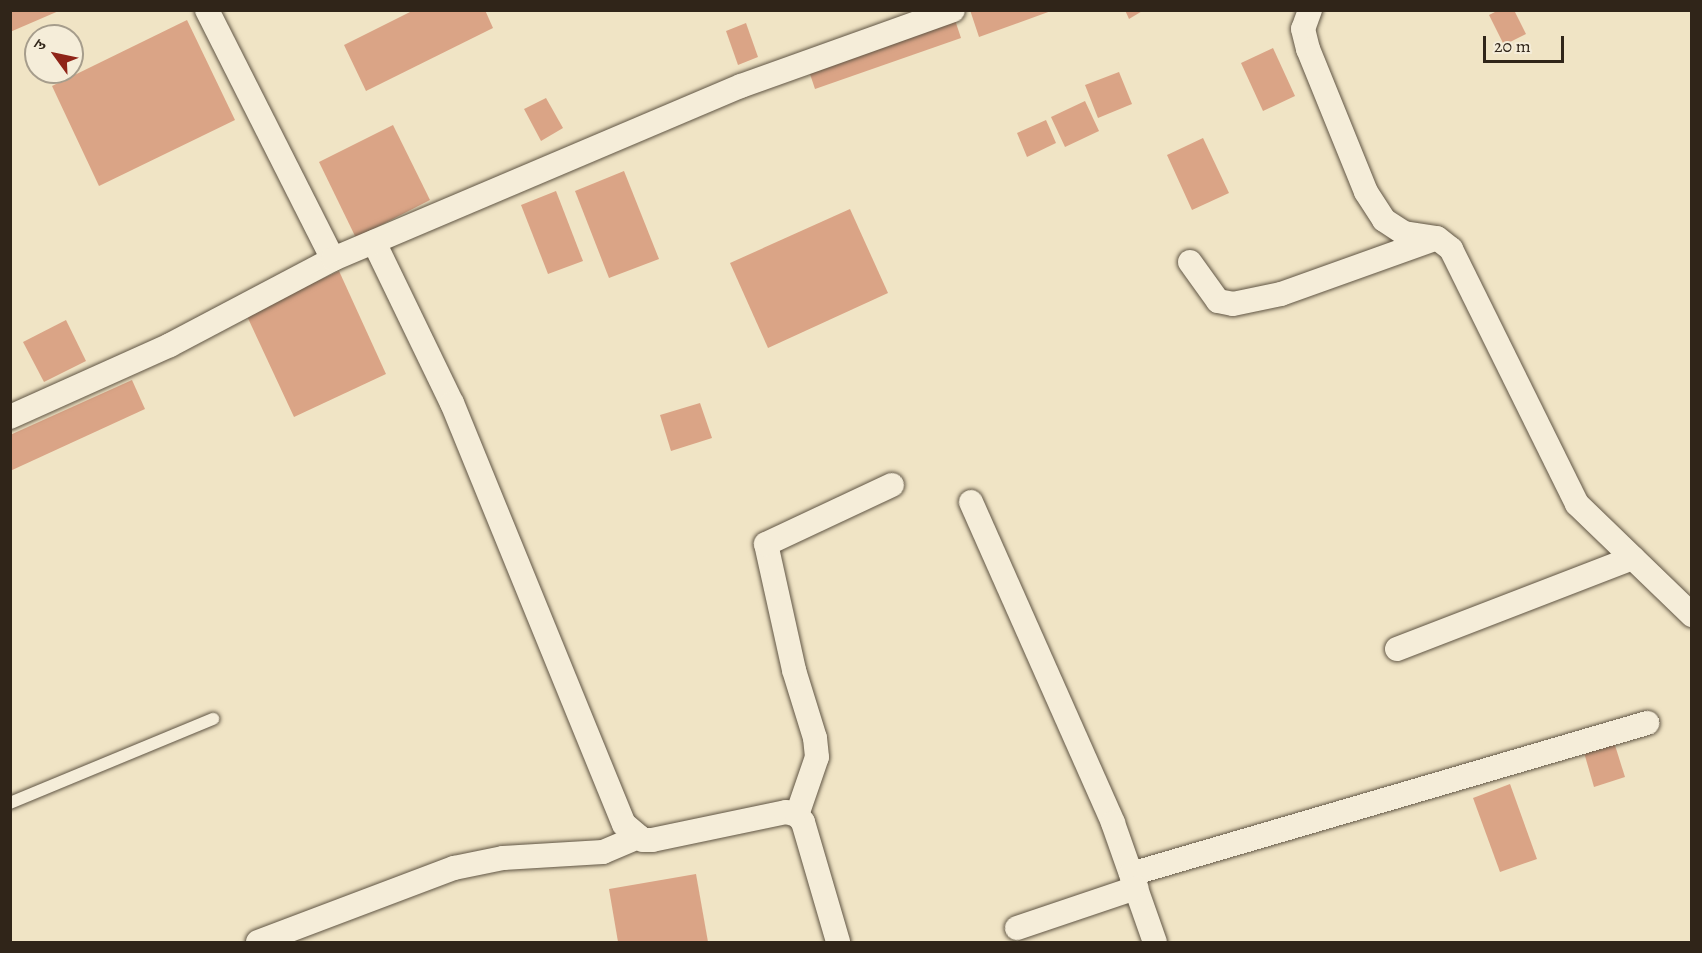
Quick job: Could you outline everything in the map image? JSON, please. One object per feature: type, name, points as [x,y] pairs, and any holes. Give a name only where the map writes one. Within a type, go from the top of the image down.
[{"type":"street","points":[[207,10],[333,259]]},
{"type":"street","points":[[1310,10],[1303,29],[1308,49],[1366,192],[1384,220],[1404,233],[1437,238],[1461,266],[1577,504],[1692,615]]},
{"type":"street","points":[[10,417],[171,345],[333,259],[741,86],[937,13]]},
{"type":"street","points":[[1190,262],[1218,301],[1233,304],[1281,294],[1437,238]]},
{"type":"street","points":[[374,242],[452,403],[624,825],[639,837],[652,840],[786,812],[797,815],[803,822],[838,942]]},
{"type":"street","points":[[797,815],[817,757],[815,738],[794,670],[766,544],[892,485]]},
{"type":"street","points":[[971,502],[1113,823],[1155,942]]},
{"type":"street","points":[[1397,649],[1632,558]]},
{"type":"street","points":[[1017,928],[1133,881],[1647,723]]},
{"type":"street","points":[[258,942],[454,867],[503,858],[603,852],[639,837]]},
{"type":"lane","points":[[10,803],[213,719]]},
{"type":"building","points":[[10,10],[61,10],[24,24],[10,32]]},
{"type":"building","points":[[414,10],[485,10],[493,28],[366,91],[344,45]]},
{"type":"building","points":[[970,10],[1051,10],[1051,11],[979,37]]},
{"type":"building","points":[[1125,10],[1144,10],[1129,19]]},
{"type":"building","points":[[1499,10],[1514,10],[1526,34],[1504,45],[1489,15]]},
{"type":"building","points":[[953,14],[961,38],[815,89],[807,65]]},
{"type":"building","points":[[187,20],[235,120],[99,186],[52,86],[84,84],[84,70]]},
{"type":"building","points":[[746,23],[758,57],[738,65],[726,31]]},
{"type":"building","points":[[1273,48],[1295,96],[1263,111],[1241,63]]},
{"type":"building","points":[[1119,72],[1132,104],[1098,118],[1085,85]]},
{"type":"building","points":[[546,98],[563,128],[541,141],[524,109]]},
{"type":"building","points":[[1085,101],[1099,131],[1065,147],[1051,117]]},
{"type":"building","points":[[1046,120],[1056,143],[1027,157],[1017,133]]},
{"type":"building","points":[[393,125],[430,200],[356,238],[319,162]]},
{"type":"building","points":[[1203,138],[1229,193],[1192,210],[1167,155]]},
{"type":"building","points":[[624,171],[659,259],[609,278],[575,191]]},
{"type":"building","points":[[556,191],[583,261],[548,274],[521,205]]},
{"type":"building","points":[[850,209],[888,293],[768,348],[730,263]]},
{"type":"building","points":[[339,271],[386,374],[294,417],[246,314]]},
{"type":"building","points":[[66,320],[86,361],[44,382],[23,342]]},
{"type":"building","points":[[132,380],[145,409],[10,471],[10,435]]},
{"type":"building","points":[[700,403],[712,438],[671,451],[660,415]]},
{"type":"building","points":[[1613,739],[1625,777],[1594,787],[1583,749]]},
{"type":"building","points":[[1510,784],[1537,859],[1500,872],[1473,798]]},
{"type":"building","points":[[696,874],[708,942],[618,942],[609,889]]}]
